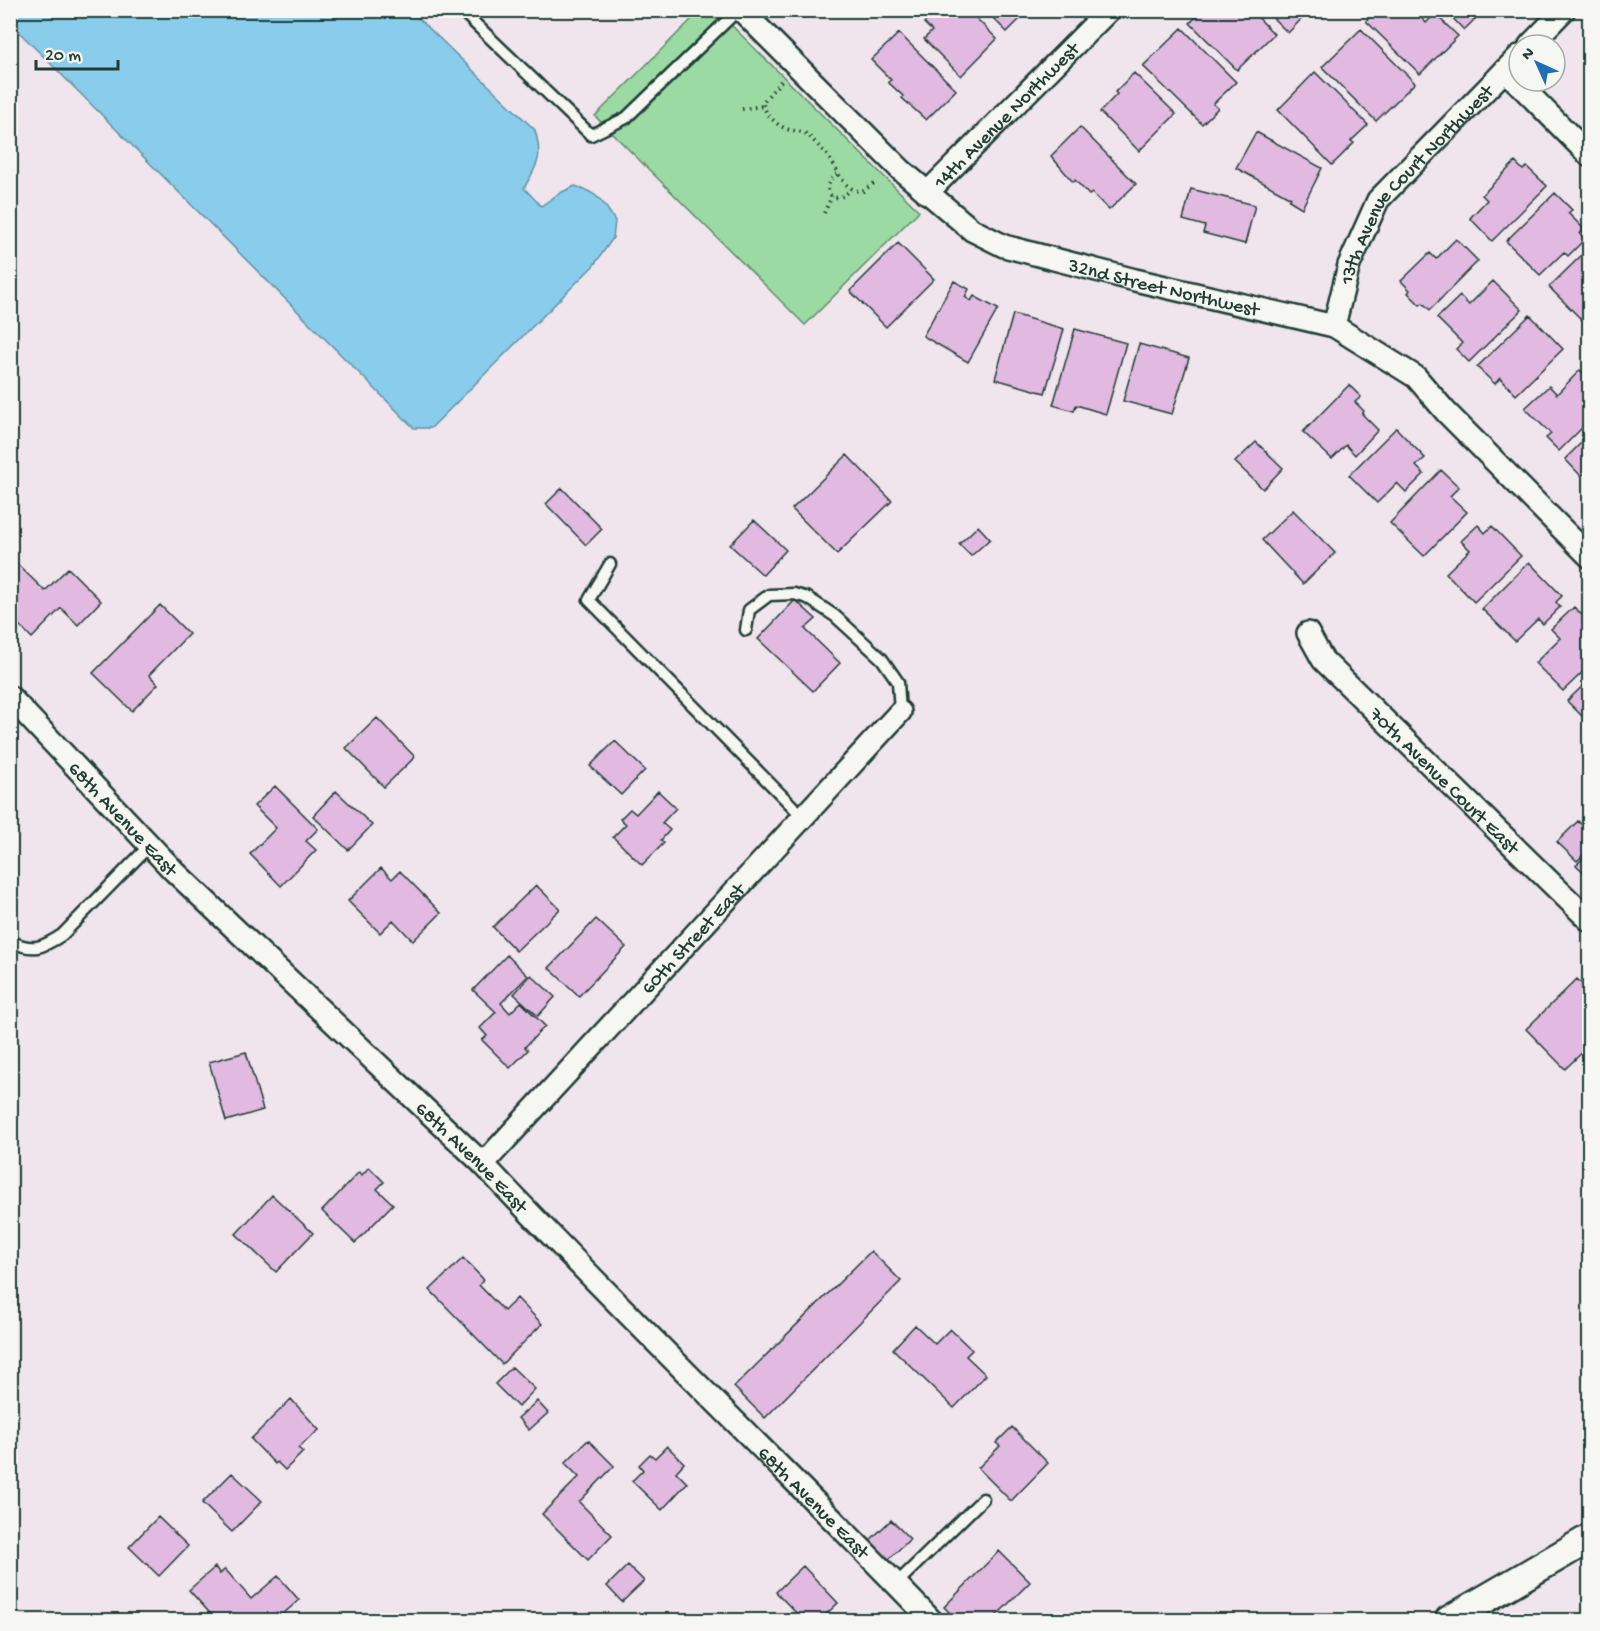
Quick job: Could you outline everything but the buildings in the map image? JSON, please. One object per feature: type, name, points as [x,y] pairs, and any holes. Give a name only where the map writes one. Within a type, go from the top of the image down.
[{"type":"street","name":"32nd Street Northwest","points":[[739,10],[895,164],[972,230],[1004,246],[1135,280],[1334,326],[1416,377],[1446,412],[1590,556]]},
{"type":"street","name":"14th Avenue Northwest","points":[[927,193],[1109,10]]},
{"type":"street","points":[[1542,33],[1564,10]]},
{"type":"street","name":"13th Avenue Court Northwest","points":[[1334,326],[1349,265],[1378,200],[1507,68]]},
{"type":"street","points":[[1537,93],[1590,156]]},
{"type":"street","name":"70th Avenue Court East","points":[[1308,633],[1323,660],[1590,921]]},
{"type":"street","name":"68th Avenue East","points":[[10,697],[174,871],[483,1164],[931,1620]]},
{"type":"street","name":"60th Street East","points":[[483,1164],[900,712]]},
{"type":"street","points":[[1449,1620],[1590,1538]]},
{"type":"lane","points":[[461,10],[591,135],[626,118],[739,10]]},
{"type":"lane","points":[[610,564],[589,600],[803,817]]},
{"type":"lane","points":[[746,630],[749,610],[769,595],[794,594],[808,598],[835,616],[882,659],[898,682],[900,712]]},
{"type":"lane","points":[[10,941],[23,947],[37,948],[50,943],[62,934],[150,845]]},
{"type":"lane","points":[[896,1584],[983,1499]]},
{"type":"path","points":[[797,66],[770,91],[763,102],[767,112],[784,129],[804,132],[809,136],[830,159],[837,174],[851,189],[859,191],[869,188],[895,164]]},
{"type":"path","points":[[742,109],[763,106]]},
{"type":"path","points":[[837,174],[828,183],[832,196],[840,198],[851,189]]},
{"type":"path","points":[[824,213],[832,196]]},
{"type":"green space","points":[[700,11],[717,11],[919,211],[805,325],[595,116]]},
{"type":"water","points":[[10,11],[411,11],[535,130],[539,148],[538,161],[524,188],[541,206],[575,186],[595,195],[615,221],[613,238],[594,265],[431,428],[414,428],[11,24]]},
{"type":"railway","points":[[1575,1620],[1590,1612]]}]
